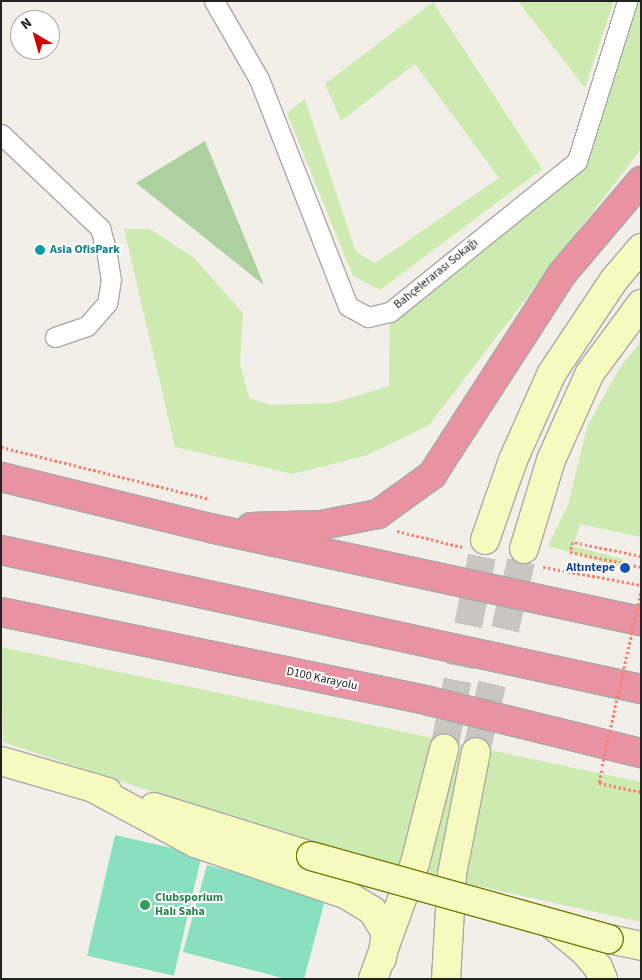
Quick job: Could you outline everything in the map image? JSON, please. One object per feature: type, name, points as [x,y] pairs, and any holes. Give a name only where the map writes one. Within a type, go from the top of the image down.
[{"type":"highway","points":[[210,528],[321,525],[378,514],[432,475],[562,274],[641,181]]},
{"type":"highway","points":[[1,477],[210,528],[641,621]]},
{"type":"highway","points":[[1,534],[141,580]]},
{"type":"highway","points":[[1,550],[641,689]]},
{"type":"highway","name":"D100 Karayolu","points":[[1,612],[429,701],[641,753]]},
{"type":"main road","points":[[485,540],[513,460],[552,374],[614,280],[641,248]]},
{"type":"main road","points":[[524,549],[551,460],[590,373],[641,304]]},
{"type":"main road","points":[[378,969],[415,863],[444,749]]},
{"type":"main road","points":[[446,979],[452,874],[476,752]]},
{"type":"main road","points":[[1,761],[91,787],[310,856],[609,939],[641,946]]},
{"type":"main road","points":[[91,787],[195,843],[345,894],[366,906],[372,910],[386,933],[378,969]]},
{"type":"main road","points":[[550,922],[600,973]]},
{"type":"street","name":"Bahçelerarası Sokağı","points":[[214,1],[259,79],[348,306],[368,317],[390,312],[577,161],[627,1]]},
{"type":"street","points":[[1,134],[100,228],[106,249],[110,280],[107,303],[88,326],[55,337]]},
{"type":"path","points":[[641,556],[573,542],[570,552],[641,568]]},
{"type":"path","points":[[641,592],[599,783],[641,792]]},
{"type":"green space","points":[[518,1],[614,1],[585,88]]},
{"type":"green space","points":[[637,1],[641,1],[641,149],[429,425],[368,455],[293,474],[175,447],[124,229],[150,229],[193,257],[243,313],[240,363],[249,398],[271,405],[333,403],[389,386],[390,312],[577,161]]},
{"type":"green space","points":[[433,2],[542,169],[380,290],[353,276],[287,113],[305,99],[356,252],[375,263],[499,178],[415,64],[341,121],[325,84]]},
{"type":"green space","points":[[205,141],[264,285],[136,183]]},
{"type":"green space","points":[[641,341],[641,537],[580,524],[573,546],[623,559],[621,567],[548,546],[568,505],[587,427],[619,369]]},
{"type":"green space","points":[[1,647],[641,782],[641,922],[354,859],[3,742]]},
{"type":"green space","name":"Clubsporium Halı Saha","points":[[115,835],[202,855],[174,976],[87,956]]},
{"type":"green space","name":"Clubsporium Halı Saha","points":[[207,865],[326,896],[304,979],[286,979],[183,952]]},
{"type":"tunnel","points":[[444,749],[485,540]]},
{"type":"tunnel","points":[[476,752],[524,549]]},
{"type":"place","name":"Asia OfisPark","points":[[40,250]]},
{"type":"place","name":"Altıntepe","points":[[625,568]]},
{"type":"place","name":"Clubsporium Halı Saha","points":[[145,905]]}]
